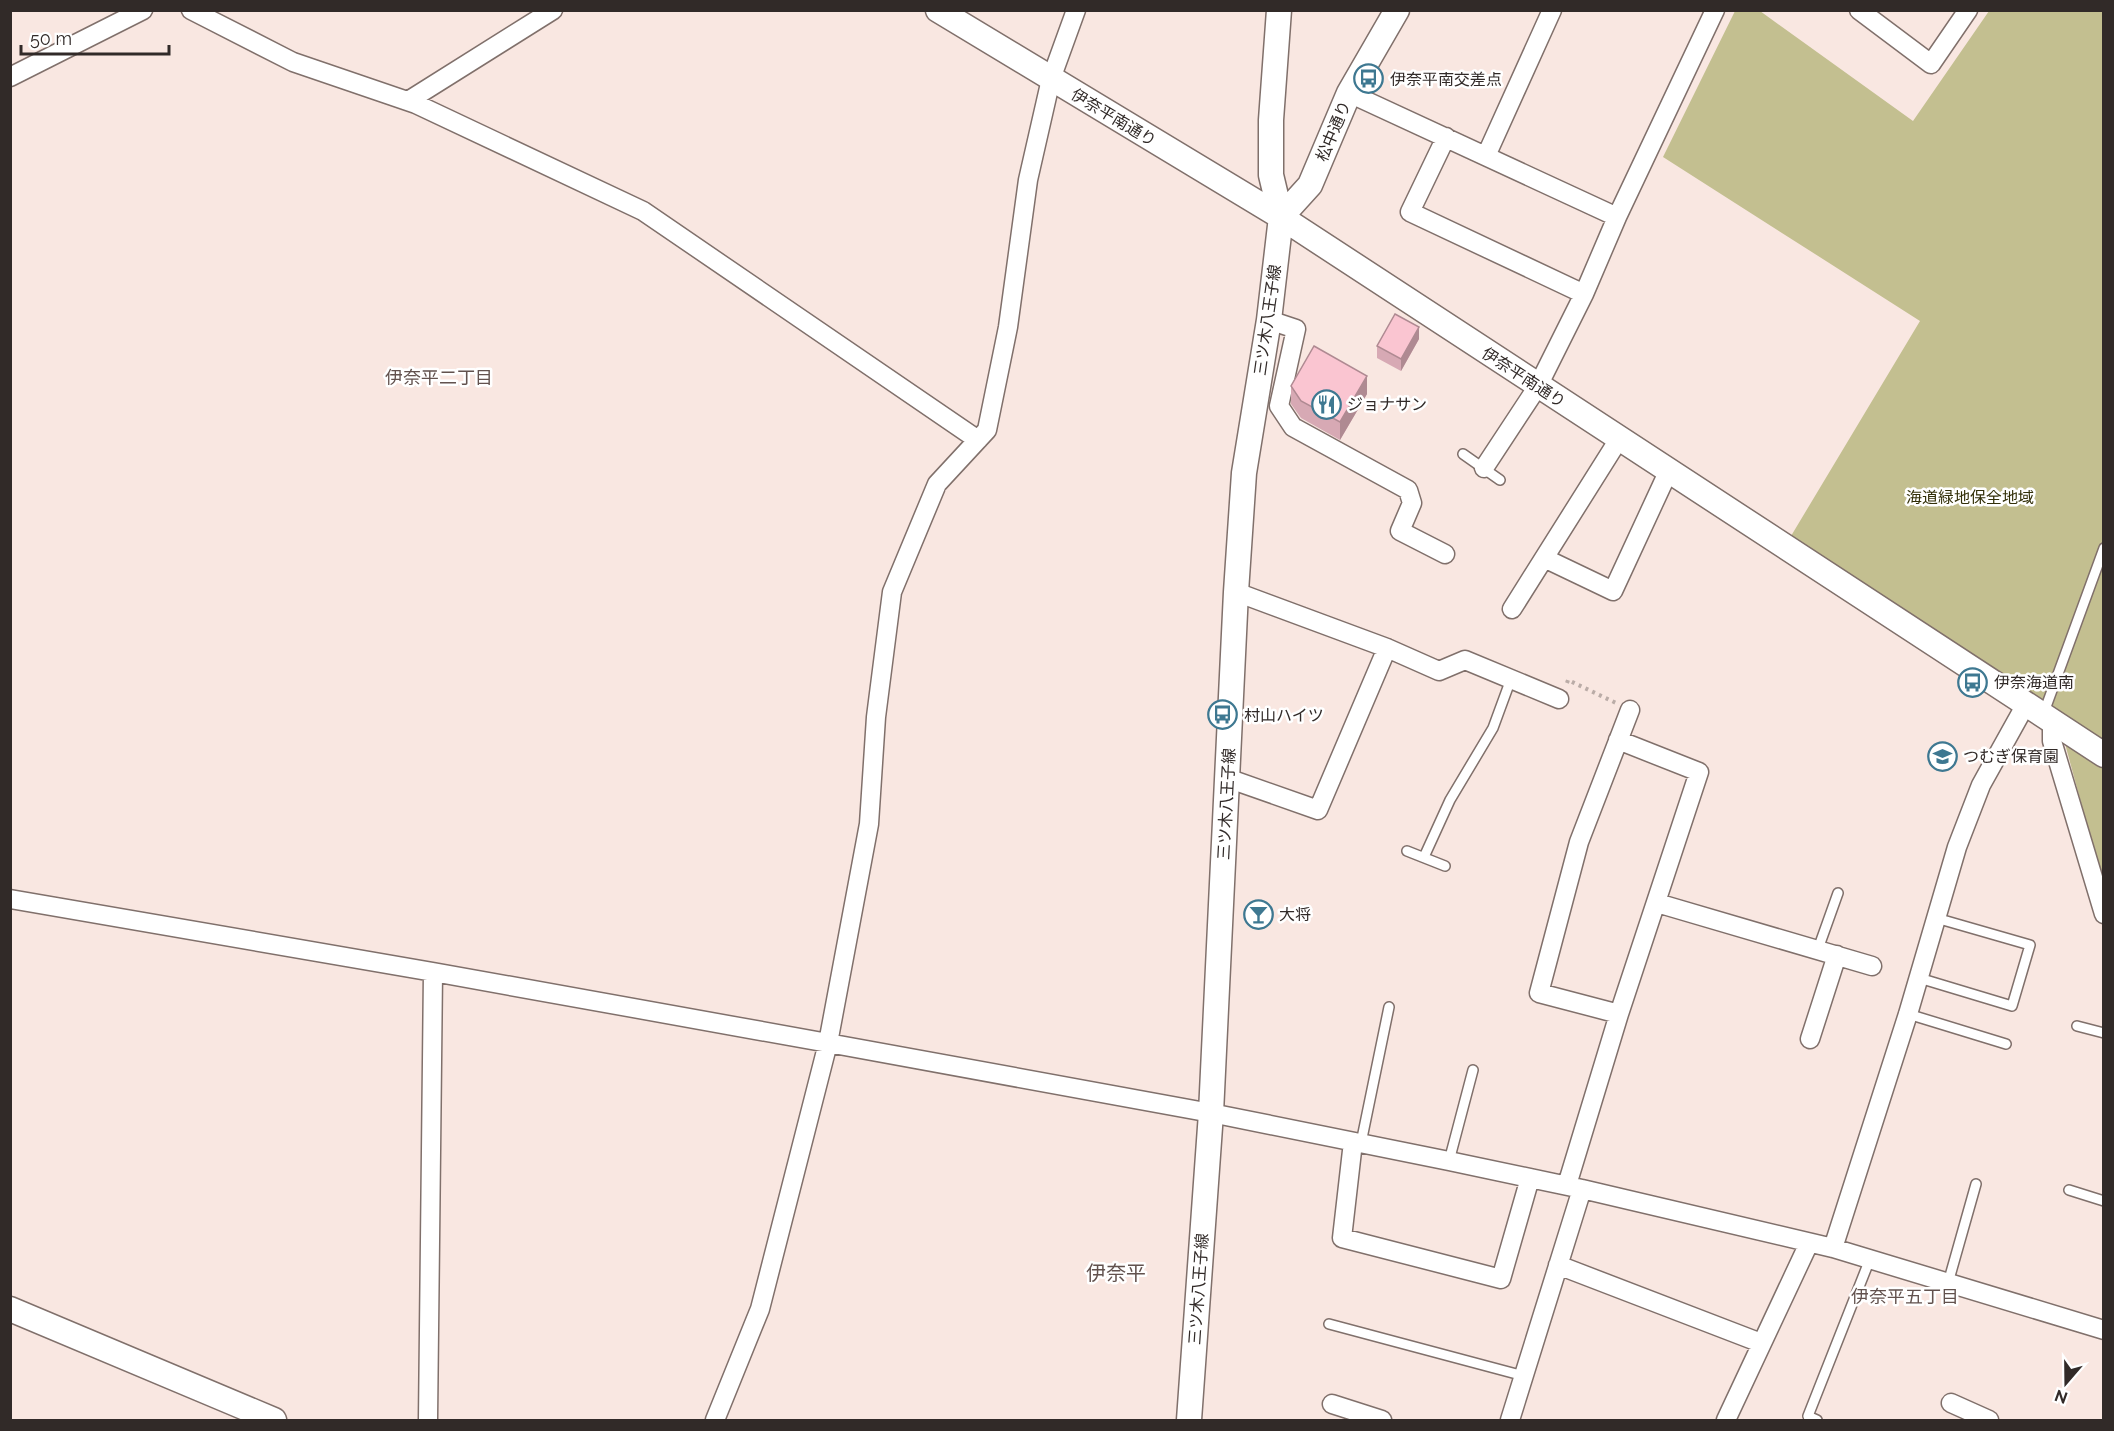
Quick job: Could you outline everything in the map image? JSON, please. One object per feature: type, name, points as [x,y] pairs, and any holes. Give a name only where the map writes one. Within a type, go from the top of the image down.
[{"type":"street","points":[[10,77],[143,10]]},
{"type":"street","points":[[191,10],[293,62],[408,101],[643,211],[978,440]]},
{"type":"street","points":[[408,101],[553,10]]},
{"type":"street","name":"伊奈平南通り","points":[[938,10],[1281,217],[2103,755]]},
{"type":"street","points":[[715,1420],[760,1309],[828,1043],[869,824],[876,717],[892,592],[936,484],[987,430],[1008,327],[1028,180],[1051,79],[1076,10]]},
{"type":"street","name":"三ツ木八王子線","points":[[1189,1420],[1211,1113],[1236,592],[1244,473],[1269,320],[1281,217],[1271,175],[1271,120],[1279,10]]},
{"type":"street","name":"松中通り","points":[[1281,217],[1310,185],[1349,93],[1397,10]]},
{"type":"street","points":[[1486,156],[1552,10]]},
{"type":"street","points":[[1484,468],[1538,386],[1584,294],[1617,217],[1715,10]]},
{"type":"street","points":[[1859,10],[1931,64],[1968,10]]},
{"type":"street","points":[[1349,93],[1617,217]]},
{"type":"street","points":[[1446,137],[1410,212],[1584,294]]},
{"type":"street","points":[[1269,320],[1296,329],[1279,406],[1293,427],[1408,490],[1412,503],[1400,531],[1445,554]]},
{"type":"street","points":[[1512,609],[1619,440]]},
{"type":"street","points":[[1544,558],[1612,591],[1669,470]]},
{"type":"street","points":[[1236,592],[1387,648],[1439,671],[1465,660],[1559,699]]},
{"type":"street","points":[[1227,778],[1318,810],[1387,648]]},
{"type":"street","points":[[1619,1014],[1539,993],[1579,842],[1630,710]]},
{"type":"street","points":[[1833,1248],[1908,1014],[1957,847],[1981,785],[2040,714],[2052,741],[2103,914]]},
{"type":"street","points":[[1510,1420],[1558,1265],[1575,1187],[1619,1014],[1699,772],[1618,740]]},
{"type":"street","points":[[10,899],[828,1043],[1357,1142],[1575,1187],[1833,1248],[2103,1330]]},
{"type":"street","points":[[1657,903],[1872,966]]},
{"type":"street","points":[[1810,1039],[1837,955]]},
{"type":"street","points":[[428,1420],[433,972]]},
{"type":"street","points":[[1357,1142],[1342,1238],[1501,1279],[1530,1178]]},
{"type":"street","points":[[1726,1420],[1809,1243]]},
{"type":"street","points":[[1558,1265],[1761,1343]]},
{"type":"street","points":[[10,1309],[274,1420]]},
{"type":"street","points":[[1951,1403],[1989,1420]]},
{"type":"street","points":[[1332,1404],[1382,1420]]},
{"type":"lane","points":[[1463,453],[1500,480]]},
{"type":"lane","points":[[2040,714],[2103,548]]},
{"type":"lane","points":[[1424,857],[1450,800],[1493,728],[1511,679]]},
{"type":"lane","points":[[1407,851],[1445,866]]},
{"type":"lane","points":[[1818,949],[1838,893]]},
{"type":"lane","points":[[1919,978],[2012,1006],[2030,945],[1936,918]]},
{"type":"lane","points":[[1357,1142],[1389,1007]]},
{"type":"lane","points":[[1908,1014],[2006,1044]]},
{"type":"lane","points":[[2076,1026],[2103,1033]]},
{"type":"lane","points":[[1449,1161],[1473,1070]]},
{"type":"lane","points":[[1948,1282],[1976,1184]]},
{"type":"lane","points":[[2069,1190],[2103,1201]]},
{"type":"lane","points":[[1817,1420],[1808,1416],[1870,1259]]},
{"type":"lane","points":[[1329,1324],[1524,1376]]},
{"type":"path","points":[[1559,699],[1568,680],[1630,710]]},
{"type":"green space","name":"海道緑地保全地域","points":[[1735,11],[1760,11],[1913,121],[1989,11],[2103,11],[2103,884],[2057,714],[1791,536],[1920,321],[1663,157]]},
{"type":"building","points":[[1395,314],[1419,327],[1401,359],[1377,346]]},
{"type":"building","points":[[1314,346],[1367,376],[1340,422],[1301,401],[1291,386]]},
{"type":"place","name":"伊奈平南交差点","points":[[1369,79]]},
{"type":"place","name":"ジョナサン","points":[[1326,404]]},
{"type":"place","name":"伊奈海道南","points":[[1973,682]]},
{"type":"place","name":"村山ハイツ","points":[[1223,715]]},
{"type":"place","name":"つむぎ保育園","points":[[1942,756]]},
{"type":"place","name":"大将","points":[[1258,914]]},
{"type":"district","name":"伊奈平二丁目","points":[[439,378]]},
{"type":"district","name":"伊奈平","points":[[1116,1273]]},
{"type":"district","name":"伊奈平五丁目","points":[[1905,1297]]}]
